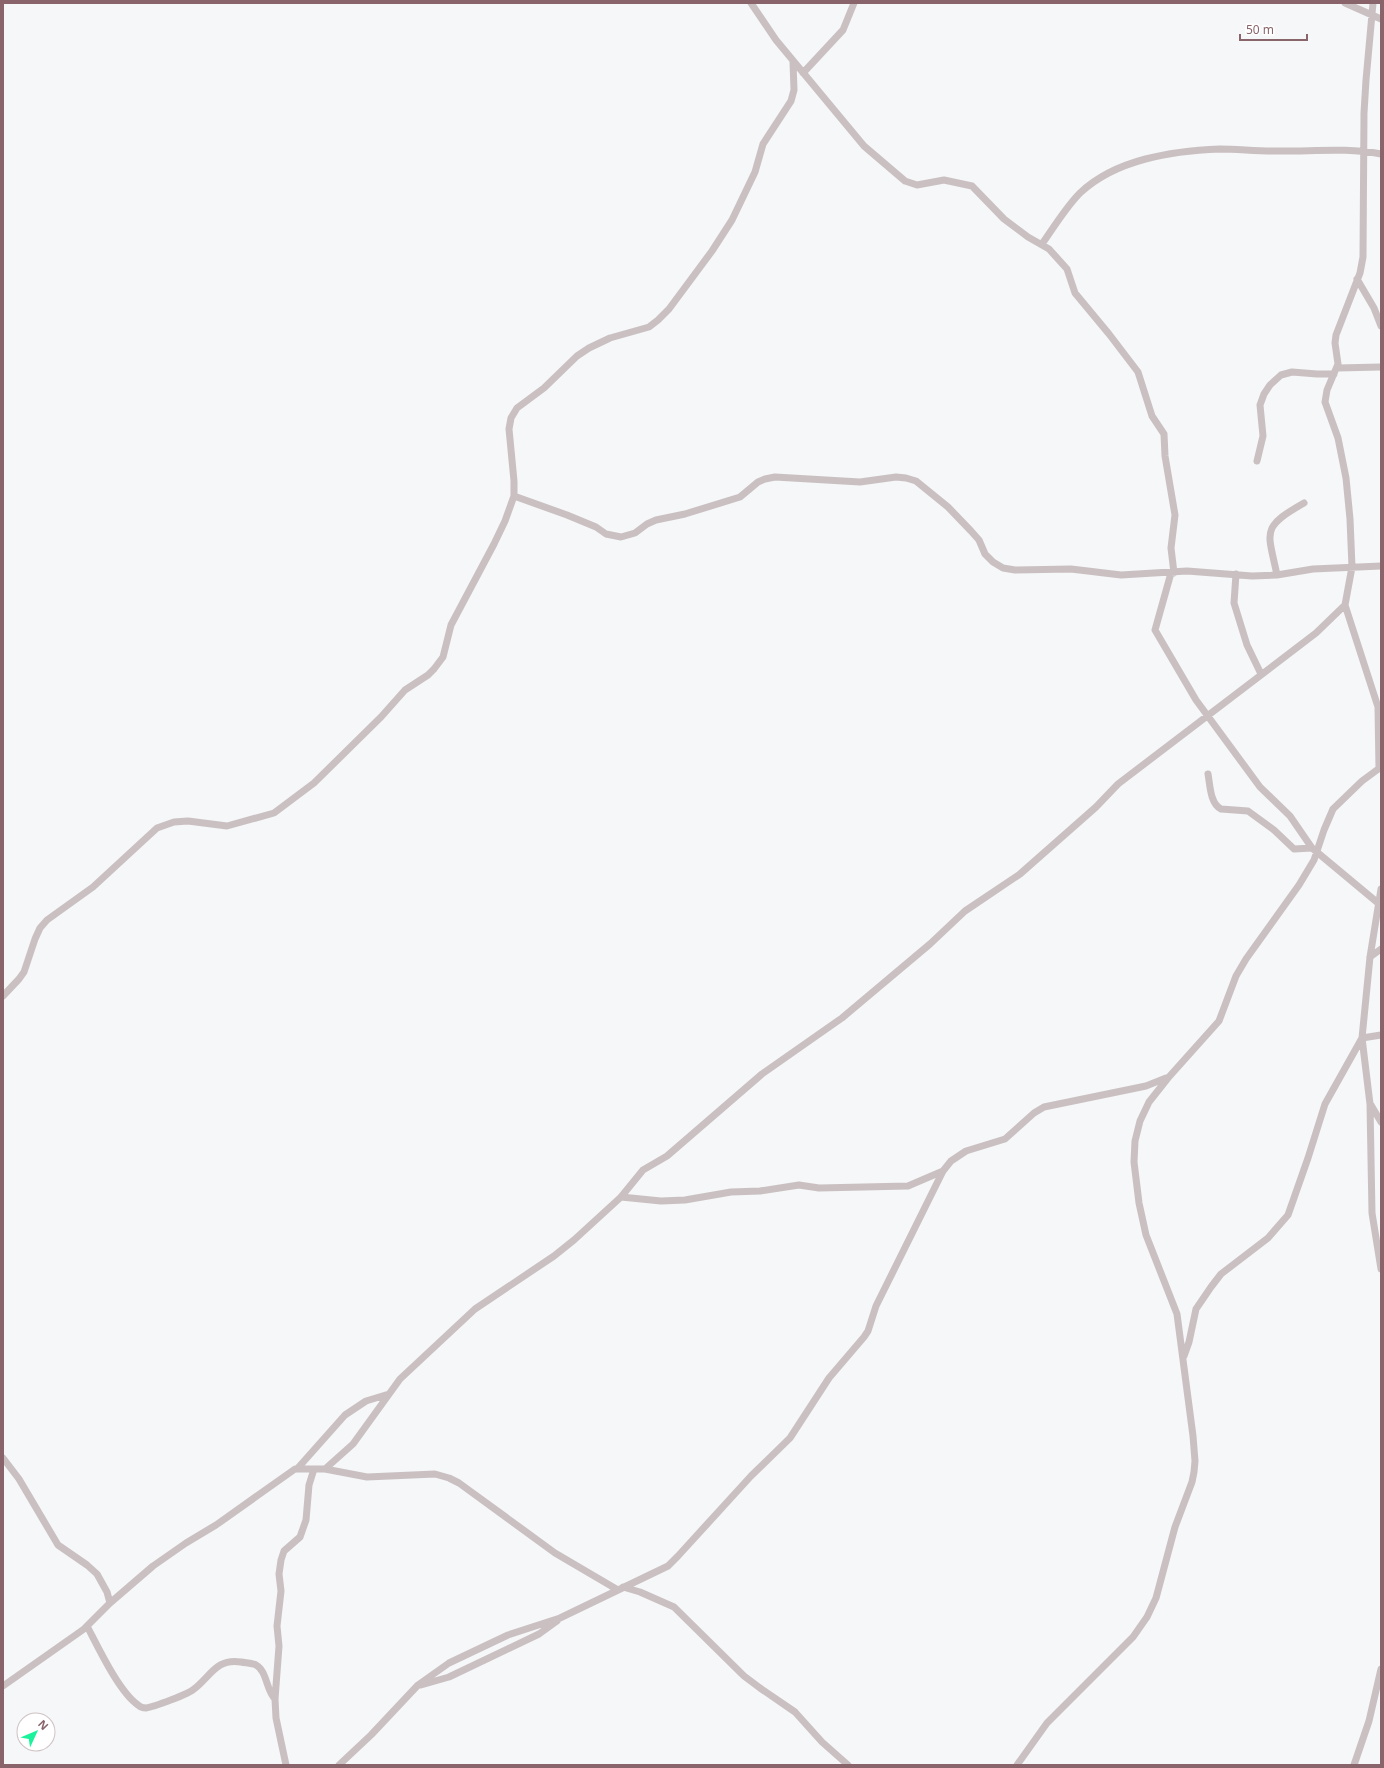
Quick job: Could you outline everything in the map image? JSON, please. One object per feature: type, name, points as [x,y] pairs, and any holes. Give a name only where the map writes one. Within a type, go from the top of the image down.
[{"type":"street","points":[[751,3],[793,62],[864,146],[905,181],[916,185],[944,180],[972,186],[1004,219],[1028,238],[1050,248],[1067,269],[1075,293],[1110,334],[1138,372],[1152,416],[1164,434],[1165,456],[1175,515],[1171,548],[1172,573],[1155,630],[1196,700],[1260,787],[1290,816],[1314,850],[1378,903]]},
{"type":"street","points":[[803,73],[843,30],[854,3]]},
{"type":"street","points":[[1345,3],[1381,19]]},
{"type":"street","points":[[1017,1765],[1047,1723],[1133,1637],[1147,1617],[1156,1598],[1175,1527],[1192,1482],[1194,1472],[1195,1461],[1193,1436],[1177,1314],[1146,1235],[1139,1203],[1134,1162],[1135,1141],[1140,1121],[1149,1102],[1168,1078],[1220,1021],[1236,976],[1246,959],[1299,885],[1333,808],[1362,781],[1380,768],[1378,707],[1345,605],[1352,567],[1350,519],[1346,478],[1338,438],[1325,402],[1327,390],[1336,371],[1338,360],[1335,342],[1336,335],[1357,279],[1363,257],[1364,202],[1362,179],[1366,80],[1373,3]]},
{"type":"street","points":[[3,996],[24,972],[35,939],[40,928],[47,920],[93,887],[157,828],[174,822],[188,821],[227,826],[274,813],[314,783],[381,717],[405,690],[428,675],[443,657],[451,625],[497,538],[514,496],[514,481],[508,429],[511,418],[517,408],[544,388],[577,356],[588,348],[610,338],[649,327],[669,309],[732,220],[755,172],[763,144],[792,101],[794,90],[793,62]]},
{"type":"street","points":[[1042,244],[1079,194],[1088,186],[1120,168],[1137,162],[1161,156],[1220,149],[1270,151],[1364,151],[1381,154]]},
{"type":"street","points":[[1357,279],[1374,308],[1381,326]]},
{"type":"street","points":[[1258,461],[1263,436],[1260,405],[1264,394],[1270,385],[1282,375],[1292,372],[1317,374],[1381,367]]},
{"type":"street","points":[[514,496],[567,515],[596,527],[606,534],[621,536],[635,533],[647,524],[656,520],[685,514],[740,497],[765,479],[775,477],[860,482],[896,477],[916,481],[948,507],[972,531],[989,558],[1003,568],[1015,570],[1071,569],[1121,574],[1172,573],[1187,571],[1252,576],[1277,575],[1313,569],[1381,566]]},
{"type":"street","points":[[1277,575],[1270,540],[1270,529],[1284,515],[1304,503]]},
{"type":"street","points":[[1236,574],[1234,604],[1247,644],[1261,674]]},
{"type":"street","points":[[325,1470],[353,1444],[389,1394],[419,1360],[475,1309],[559,1252],[574,1240],[621,1197],[643,1170],[667,1156],[762,1074],[842,1018],[930,944],[965,911],[1020,874],[1096,807],[1118,784],[1316,633],[1345,605]]},
{"type":"street","points":[[1208,774],[1212,794],[1218,807],[1223,809],[1248,811],[1274,830],[1294,849],[1314,850]]},
{"type":"street","points":[[1381,890],[1370,957],[1362,1038],[1370,1104],[1372,1213],[1381,1269]]},
{"type":"street","points":[[1370,957],[1381,949]]},
{"type":"street","points":[[1362,1038],[1381,1035]]},
{"type":"street","points":[[1183,1358],[1189,1342],[1196,1310],[1211,1287],[1221,1274],[1268,1238],[1288,1215],[1325,1104],[1362,1038]]},
{"type":"street","points":[[339,1765],[371,1735],[418,1685],[441,1668],[508,1635],[560,1618],[668,1566],[751,1476],[780,1449],[797,1429],[829,1378],[868,1331],[876,1306],[943,1171],[958,1155],[966,1151],[1005,1139],[1039,1110],[1146,1086],[1168,1078]]},
{"type":"street","points":[[1370,1104],[1381,1122]]},
{"type":"street","points":[[621,1197],[661,1201],[685,1200],[731,1192],[760,1191],[799,1185],[819,1188],[908,1186],[943,1171]]},
{"type":"street","points":[[3,1686],[87,1626],[110,1602],[153,1566],[186,1543],[216,1525],[282,1477],[297,1468],[345,1415],[366,1401],[389,1394]]},
{"type":"street","points":[[3,1458],[19,1479],[58,1545],[87,1565],[96,1574],[107,1592],[110,1602]]},
{"type":"street","points":[[297,1468],[325,1470],[367,1477],[435,1474],[450,1478],[555,1553],[620,1588],[640,1592],[674,1607],[744,1676],[795,1712],[822,1742],[848,1765]]},
{"type":"street","points":[[286,1765],[276,1718],[275,1699],[279,1646],[277,1626],[281,1591],[279,1574],[284,1552],[301,1534],[307,1514],[309,1485],[314,1469]]},
{"type":"street","points":[[418,1685],[449,1677],[539,1634],[560,1618]]},
{"type":"street","points":[[87,1626],[107,1665],[129,1696],[138,1706],[142,1708],[151,1707],[191,1692],[212,1671],[225,1662],[233,1661],[254,1664],[259,1667],[262,1671],[270,1694],[275,1699]]},
{"type":"street","points":[[1354,1765],[1369,1721],[1381,1669]]}]
